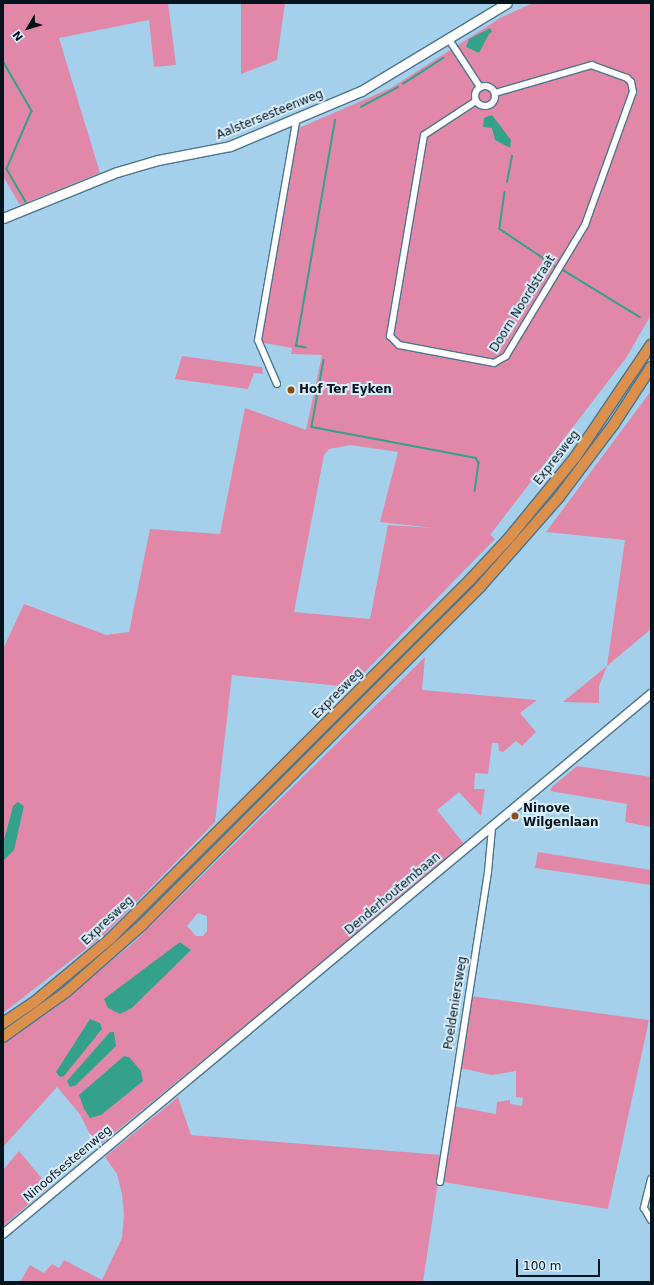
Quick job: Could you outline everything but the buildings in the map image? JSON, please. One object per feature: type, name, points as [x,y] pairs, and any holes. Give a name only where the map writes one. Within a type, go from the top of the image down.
[{"type":"highway","name":"Expresweg","points":[[3,1023],[33,1003],[110,939],[470,580],[509,538],[576,456],[651,345]]},
{"type":"highway","name":"Expresweg","points":[[3,1037],[66,992],[133,933],[480,587],[559,497],[614,424],[651,367]]},
{"type":"main road","name":"Aalstersesteenweg","points":[[3,218],[117,172],[158,160],[213,151],[361,91],[507,3]]},
{"type":"street","points":[[448,38],[480,87]]},
{"type":"street","name":"Doorn Noordstraat","points":[[476,101],[424,135],[390,336],[398,345],[494,363],[506,356],[585,225],[633,92],[631,82],[627,78],[592,65],[495,92]]},
{"type":"street","points":[[480,87],[490,87],[495,92],[494,101],[488,106],[482,106],[476,101],[475,94],[480,87]]},
{"type":"street","points":[[277,384],[258,340],[297,116]]},
{"type":"street","name":"Denderhoutembaan","points":[[149,1111],[650,696]]},
{"type":"street","name":"Poeldeniersweg","points":[[440,1182],[488,872],[492,828]]},
{"type":"street","name":"Ninoofsesteenweg","points":[[3,1234],[149,1111]]},
{"type":"street","points":[[651,1179],[644,1208],[651,1220]]},
{"type":"shaded area","points":[[3,3],[168,3],[176,65],[154,67],[149,20],[59,38],[100,173],[20,205],[3,176]]},
{"type":"shaded area","points":[[241,3],[285,3],[277,60],[241,74]]},
{"type":"shaded area","points":[[533,3],[651,3],[651,315],[626,358],[490,535],[495,539],[350,687],[232,675],[215,822],[104,935],[3,1013],[3,649],[24,604],[106,635],[129,632],[150,529],[220,534],[245,408],[306,430],[322,355],[291,354],[292,348],[264,343],[261,338],[299,128],[391,88],[500,18]],"holes":[[[350,445],[398,452],[380,522],[434,528],[388,525],[370,619],[294,612],[324,455],[329,449]]]},
{"type":"shaded area","points":[[490,28],[492,32],[489,34],[479,53],[466,47],[469,39]]},
{"type":"shaded area","points":[[492,115],[511,140],[510,148],[495,140],[492,128],[483,127],[484,118]]},
{"type":"shaded area","points":[[182,356],[262,367],[263,374],[254,373],[248,389],[175,379]]},
{"type":"shaded area","points":[[651,391],[651,629],[607,666],[625,540],[546,532]]},
{"type":"shaded area","points":[[425,657],[422,690],[537,700],[520,713],[536,732],[522,746],[516,741],[503,752],[499,751],[498,743],[492,743],[488,774],[475,773],[474,789],[485,789],[481,816],[459,792],[437,810],[465,845],[97,1147],[79,1113],[57,1087],[3,1147],[3,1044],[55,1008],[134,942]],"holes":[[[198,913],[207,916],[207,931],[203,936],[196,936],[187,926]],[[180,942],[191,950],[132,1008],[166,953]]]},
{"type":"shaded area","points":[[607,666],[599,686],[599,703],[563,702]]},
{"type":"shaded area","points":[[577,766],[651,777],[651,827],[625,822],[627,804],[550,791],[552,787]]},
{"type":"shaded area","points":[[18,802],[24,806],[14,850],[3,861],[3,844],[13,806]]},
{"type":"shaded area","points":[[538,852],[651,870],[651,885],[535,868]]},
{"type":"shaded area","points":[[180,942],[191,950],[132,1008],[120,1014],[108,1008],[104,999]]},
{"type":"shaded area","points":[[470,996],[649,1020],[608,1209],[443,1182],[453,1106],[496,1114],[497,1102],[510,1100],[510,1104],[522,1106],[523,1098],[516,1097],[516,1071],[492,1075],[460,1068]]},
{"type":"shaded area","points":[[90,1019],[100,1023],[102,1029],[64,1076],[60,1077],[56,1072]]},
{"type":"shaded area","points":[[110,1032],[114,1032],[116,1046],[76,1085],[70,1087],[67,1081]]},
{"type":"shaded area","points":[[124,1056],[129,1057],[141,1071],[143,1081],[101,1115],[90,1118],[84,1109],[79,1095]]},
{"type":"shaded area","points":[[178,1097],[191,1135],[442,1155],[423,1282],[20,1282],[30,1265],[44,1273],[52,1264],[59,1268],[64,1260],[102,1280],[122,1238],[124,1214],[122,1194],[117,1174],[105,1157]]},
{"type":"shaded area","points":[[19,1151],[49,1187],[3,1226],[3,1170]]},
{"type":"waterway","points":[[403,84],[443,58]]},
{"type":"waterway","points":[[3,61],[32,111],[7,169],[26,202]]},
{"type":"waterway","points":[[361,107],[398,87]]},
{"type":"waterway","points":[[306,348],[296,346],[335,120]]},
{"type":"waterway","points":[[507,182],[512,156]]},
{"type":"waterway","points":[[505,192],[500,229],[555,266]]},
{"type":"waterway","points":[[563,270],[640,317]]},
{"type":"waterway","points":[[324,360],[312,427],[476,458],[479,463],[475,491]]},
{"type":"place","name":"Hof Ter Eyken","points":[[291,390]]},
{"type":"place","name":"Ninove Wilgenlaan","points":[[515,816]]}]
